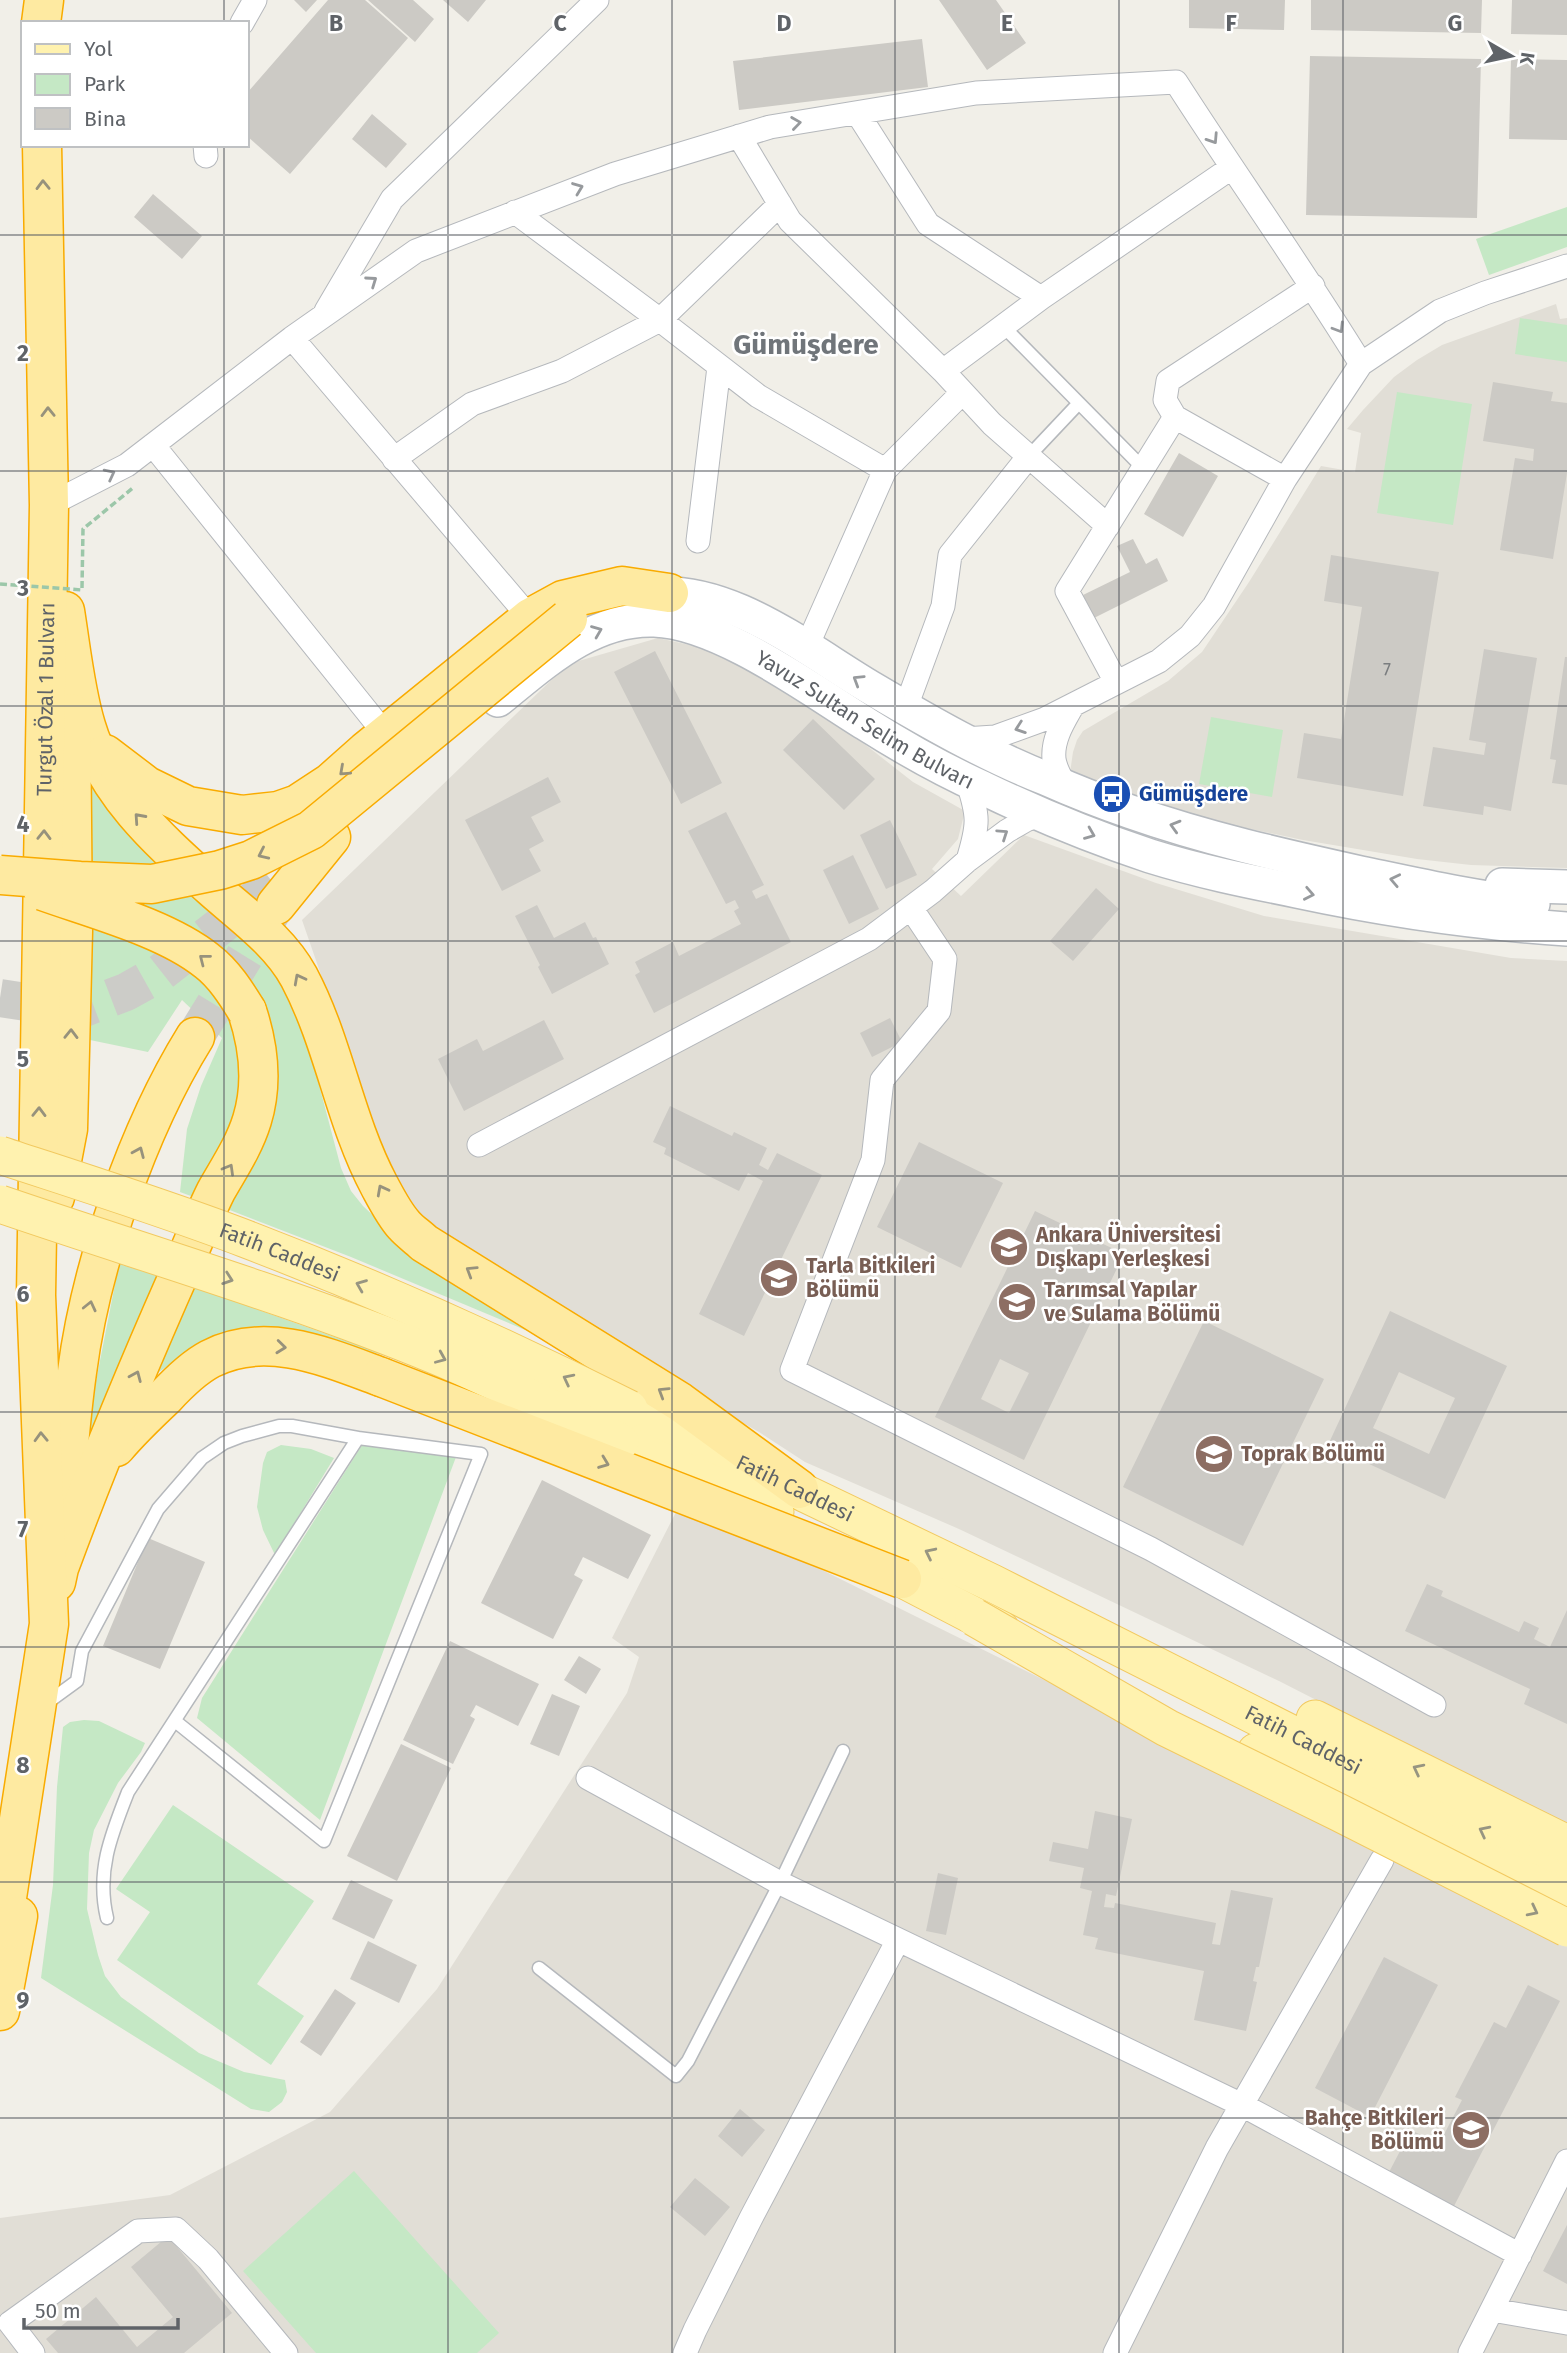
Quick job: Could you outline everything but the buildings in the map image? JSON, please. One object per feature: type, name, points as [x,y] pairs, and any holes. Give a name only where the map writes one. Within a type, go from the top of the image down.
[{"type":"highway","points":[[40,21],[42,0]]},
{"type":"highway","name":"Turgut Özal 1 Bulvarı","points":[[0,1942],[49,1625],[36,1295],[49,505],[42,147]]},
{"type":"highway","points":[[49,505],[85,725],[93,744],[121,797],[141,820],[263,932],[285,956],[298,976],[311,1004],[369,1167],[403,1224],[424,1242],[680,1402],[799,1489]]},
{"type":"highway","points":[[93,744],[147,786],[188,806],[242,815],[262,814],[298,804],[330,783],[530,618],[563,600],[622,586],[669,593]]},
{"type":"highway","points":[[0,875],[152,884],[220,870],[260,855],[311,830],[568,619]]},
{"type":"highway","name":"Turgut Özal 1 Bulvarı","points":[[36,1295],[68,1129],[73,931],[70,643]]},
{"type":"highway","points":[[275,895],[331,837]]},
{"type":"highway","points":[[0,875],[139,926],[192,951],[208,962],[236,992],[247,1011],[258,1055],[259,1077],[252,1119],[242,1146],[216,1192],[176,1280],[93,1476],[59,1568]]},
{"type":"highway","points":[[0,2011],[25,1881],[39,1776],[49,1625],[59,1568],[77,1372],[97,1274],[124,1188],[181,1059],[195,1037]]},
{"type":"highway","points":[[93,1476],[122,1440],[182,1380],[208,1360],[250,1346],[298,1349],[381,1377],[902,1579]]},
{"type":"main road","name":"Yavuz Sultan Selim Bulvarı","points":[[568,619],[593,608],[645,594],[669,593],[734,609],[797,640],[891,700],[1012,764],[1065,786],[1130,812],[1209,836],[1348,870],[1460,906]]},
{"type":"main road","name":"Yavuz Sultan Selim Bulvarı","points":[[331,837],[440,746],[564,649],[595,630],[654,620],[679,624],[709,634],[768,663],[867,725],[967,780],[1107,841],[1199,870],[1370,906],[1460,906]]},
{"type":"main road","points":[[1460,906],[1488,885],[1567,887]]},
{"type":"main road","points":[[1460,906],[1508,901],[1567,907]]},
{"type":"main road","points":[[1460,906],[1567,929]]},
{"type":"main road","points":[[1460,906],[1483,934],[1514,943],[1567,949]]},
{"type":"main road","name":"Fatih Caddesi","points":[[0,1155],[244,1238],[400,1301],[531,1360],[992,1583],[1567,1873]]},
{"type":"main road","name":"Fatih Caddesi","points":[[0,1204],[227,1279],[438,1357],[776,1513],[974,1617],[1567,1900]]},
{"type":"main road","points":[[992,1583],[1189,1660],[1363,1741],[1567,1844]]},
{"type":"main road","points":[[974,1617],[1167,1728],[1567,1928]]},
{"type":"street","points":[[243,21],[255,0]]},
{"type":"street","points":[[323,316],[392,199],[597,0]]},
{"type":"street","points":[[49,505],[127,465],[159,453],[292,338],[416,251],[615,174],[770,127],[976,93],[1176,82],[1362,364]]},
{"type":"street","points":[[858,114],[928,224],[1041,298]]},
{"type":"street","points":[[739,136],[790,220],[943,371],[992,424],[1108,526]]},
{"type":"street","points":[[943,371],[1041,298],[1231,168]]},
{"type":"street","points":[[394,459],[472,404],[562,371],[660,320],[780,204]]},
{"type":"street","points":[[515,212],[758,397],[884,470]]},
{"type":"street","points":[[964,739],[995,737],[1045,719],[1159,661],[1190,636],[1214,606],[1285,479],[1362,364],[1440,311],[1567,266]]},
{"type":"street","points":[[1285,479],[1175,417],[1166,400],[1168,382],[1313,286]]},
{"type":"street","points":[[292,338],[530,618]]},
{"type":"street","points":[[698,541],[719,367]]},
{"type":"street","points":[[811,635],[884,470],[962,393]]},
{"type":"street","points":[[1116,682],[1067,591],[1175,417]]},
{"type":"street","points":[[159,453],[386,735]]},
{"type":"street","points":[[911,696],[943,606],[950,555],[1029,456]]},
{"type":"street","points":[[1065,786],[1054,760],[1055,745],[1058,730],[1073,705]]},
{"type":"street","points":[[967,780],[977,810],[977,833],[968,860]]},
{"type":"street","points":[[480,1145],[869,939],[1007,831],[1043,814]]},
{"type":"street","points":[[911,908],[945,959],[939,1011],[882,1080],[873,1160],[792,1370],[1151,1549],[1434,1705]]},
{"type":"street","points":[[588,1778],[780,1883],[1242,2105],[1520,2255]]},
{"type":"street","points":[[1115,2353],[1217,2148],[1382,1860]]},
{"type":"street","points":[[685,2353],[751,2218],[898,1940]]},
{"type":"street","points":[[1470,2353],[1567,2161]]},
{"type":"street","points":[[33,2353],[10,2323],[138,2231],[176,2229],[208,2259],[286,2353]]},
{"type":"street","points":[[1492,2310],[1567,2323]]},
{"type":"lane","points":[[1003,326],[1143,468]]},
{"type":"lane","points":[[1029,456],[1079,403]]},
{"type":"lane","points":[[43,1705],[77,1681],[82,1651],[158,1509],[202,1458],[224,1443],[279,1426],[292,1426],[358,1438],[481,1454],[324,1841],[175,1721]]},
{"type":"lane","points":[[107,1918],[102,1876],[116,1820],[128,1792],[358,1438]]},
{"type":"lane","points":[[539,1968],[676,2076],[688,2061],[780,1883],[843,1751]]},
{"type":"path","points":[[0,583],[82,590],[83,528],[159,453]]},
{"type":"shaded area","points":[[1556,304],[1560,319],[1567,318],[1567,868],[1471,865],[1303,840],[1193,817],[1070,773],[1073,752],[1083,731],[1168,681],[1202,652],[1321,466],[1355,472],[1361,433],[1347,429],[1394,377],[1442,345]]},
{"type":"shaded area","name":"Ankara Üniversitesi Dışkapı Yerleşkesi","points":[[658,638],[703,648],[812,703],[913,782],[965,811],[958,839],[932,869],[961,896],[1024,835],[1156,883],[1264,916],[1511,958],[1567,961],[1567,1828],[1279,1681],[959,1529],[805,1462],[428,1232],[392,1180],[302,920],[568,664]]},
{"type":"shaded area","points":[[678,1508],[812,1565],[1567,1939],[1567,2353],[0,2353],[0,2218],[170,2195],[330,2112],[437,1989],[627,1693],[639,1657],[612,1638]]},
{"type":"green space","points":[[1567,207],[1567,247],[1489,275],[1476,239]]},
{"type":"green space","points":[[1520,318],[1567,325],[1567,362],[1515,354]]},
{"type":"green space","points":[[1397,392],[1472,404],[1453,525],[1377,513]]},
{"type":"green space","points":[[1211,717],[1283,730],[1272,797],[1199,784]]},
{"type":"green space","points":[[89,781],[264,958],[286,992],[309,1047],[341,1168],[351,1191],[363,1206],[412,1252],[530,1332],[351,1257],[227,1209],[271,1039],[92,892]]},
{"type":"green space","points":[[93,925],[194,968],[238,1026],[243,1097],[199,1199],[180,1192],[187,1129],[201,1086],[222,1038],[182,1000],[148,1052],[90,1040]]},
{"type":"green space","points":[[119,1264],[165,1278],[93,1435],[86,1432]]},
{"type":"green space","points":[[192,1286],[388,1356],[295,1333],[188,1352],[156,1374]]},
{"type":"green space","points":[[281,1445],[311,1449],[334,1458],[275,1555],[263,1530],[257,1507],[267,1452]]},
{"type":"green space","points":[[362,1445],[459,1449],[320,1820],[197,1718],[202,1698]]},
{"type":"green space","points":[[99,1721],[145,1743],[118,1783],[94,1830],[89,1853],[87,1909],[105,1976],[121,1997],[199,2053],[244,2072],[285,2080],[287,2092],[282,2102],[269,2112],[251,2109],[41,1978],[53,1885],[57,1787],[63,1727],[70,1722]]},
{"type":"green space","points":[[173,1805],[314,1901],[257,1984],[304,2016],[271,2065],[117,1960],[150,1912],[116,1889]]},
{"type":"green space","points":[[354,2171],[499,2333],[477,2353],[316,2353],[243,2271]]},
{"type":"tunnel","points":[[0,998],[79,1010],[126,992],[160,973],[274,884]]},
{"type":"tunnel","points":[[195,1037],[276,905]]},
{"type":"place","name":"Gümüşdere","points":[[1112,794]]},
{"type":"place","name":"Ankara Üniversitesi Dışkapı Yerleşkesi","points":[[1009,1247]]},
{"type":"place","name":"Tarla Bitkileri Bölümü","points":[[779,1278]]},
{"type":"place","name":"Tarımsal Yapılar ve Sulama Bölümü","points":[[1017,1302]]},
{"type":"place","name":"Toprak Bölümü","points":[[1214,1454]]},
{"type":"place","name":"Bahçe Bitkileri Bölümü","points":[[1471,2130]]},
{"type":"district","name":"Gümüşdere","points":[[806,344]]}]
